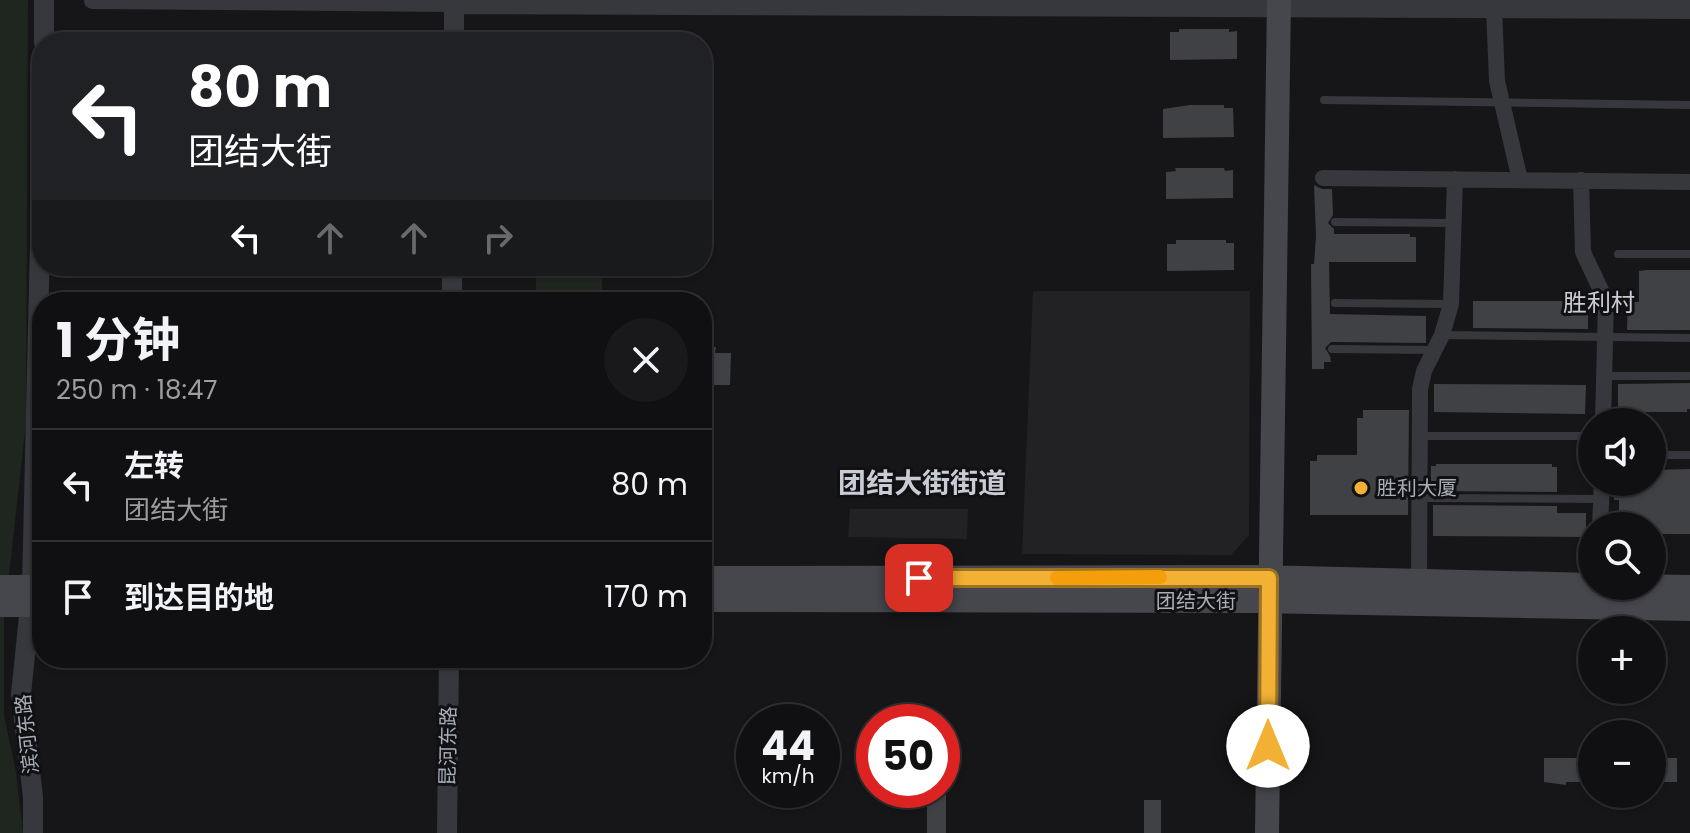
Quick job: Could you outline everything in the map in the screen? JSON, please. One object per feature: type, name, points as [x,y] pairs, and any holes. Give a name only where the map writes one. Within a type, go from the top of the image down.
[{"type":"main road","points":[[1267,833],[1279,4]]},
{"type":"main road","name":"团结大街","points":[[712,578],[1269,589],[1690,609]]},
{"type":"main road","name":"团结大街","points":[[712,600],[1269,589],[1419,581],[1578,585]]},
{"type":"main road","points":[[0,587],[32,595]]},
{"type":"main road","points":[[1666,587],[1690,587]]},
{"type":"main road","points":[[0,605],[32,597]]},
{"type":"street","points":[[44,0],[44,32]]},
{"type":"street","points":[[92,1],[1279,4],[1494,8],[1679,6]]},
{"type":"street","points":[[454,2],[454,32]]},
{"type":"street","points":[[1494,8],[1496,69],[1520,180]]},
{"type":"street","points":[[1323,178],[1690,182]]},
{"type":"street","points":[[1419,581],[1421,379],[1451,304],[1455,179]]},
{"type":"street","points":[[1581,180],[1583,252],[1606,301],[1604,408]]},
{"type":"street","points":[[1601,496],[1601,512]]},
{"type":"street","name":"滨河东路","points":[[32,627],[21,694],[33,797],[33,833]]},
{"type":"street","name":"昆河东路","points":[[447,833],[449,668]]},
{"type":"lane","points":[[1324,100],[1690,105]]},
{"type":"lane","points":[[1335,222],[1453,223]]},
{"type":"lane","points":[[1618,254],[1690,254]]},
{"type":"lane","points":[[1335,303],[1451,304]]},
{"type":"lane","points":[[1332,349],[1438,342],[1690,338]]},
{"type":"lane","points":[[1605,376],[1690,376]]},
{"type":"lane","points":[[1420,436],[1578,436]]},
{"type":"lane","points":[[1666,455],[1690,455]]},
{"type":"lane","points":[[1419,498],[1601,499]]},
{"type":"shaded area","points":[[0,0],[28,0],[26,423],[4,620],[4,715],[16,772],[23,833],[0,833]]},
{"type":"shaded area","points":[[536,276],[602,276],[602,292],[536,292]]},
{"type":"shaded area","points":[[1033,291],[1250,291],[1249,535],[1231,555],[1022,554]]},
{"type":"shaded area","points":[[850,509],[968,509],[967,539],[848,537]]},
{"type":"building","points":[[1179,29],[1237,31],[1237,59],[1170,60],[1170,32],[1179,32]]},
{"type":"building","points":[[1190,105],[1233,108],[1234,137],[1163,138],[1163,109]]},
{"type":"building","points":[[1175,168],[1233,170],[1233,198],[1166,199],[1166,172],[1176,171]]},
{"type":"building","points":[[1314,185],[1332,189],[1333,215],[1328,223],[1334,234],[1410,234],[1410,237],[1416,237],[1416,262],[1329,262],[1330,314],[1426,316],[1426,343],[1331,342],[1325,348],[1331,362],[1324,362],[1324,369],[1312,369],[1311,264],[1314,264],[1316,236]]},
{"type":"building","points":[[1176,240],[1226,240],[1226,243],[1234,243],[1234,270],[1167,271],[1167,244],[1176,244]]},
{"type":"building","points":[[1690,270],[1690,330],[1627,330],[1628,302],[1639,302],[1639,271]]},
{"type":"building","points":[[1473,301],[1588,301],[1588,329],[1473,328]]},
{"type":"building","points":[[712,347],[716,347],[715,353],[731,353],[730,385],[712,385]]},
{"type":"building","points":[[1690,383],[1690,409],[1687,412],[1666,412],[1666,408],[1618,408],[1618,384]]},
{"type":"building","points":[[1434,384],[1586,385],[1585,408],[1578,408],[1578,414],[1434,412]]},
{"type":"building","name":"胜利大厦","points":[[1363,410],[1409,410],[1408,515],[1310,515],[1310,461],[1317,461],[1317,455],[1357,455],[1357,418],[1363,418]]},
{"type":"building","points":[[1552,464],[1552,467],[1557,467],[1557,492],[1430,491],[1431,466]]},
{"type":"building","points":[[1690,469],[1690,534],[1666,534],[1666,512],[1619,512],[1619,500],[1614,500],[1614,496],[1666,496],[1666,470]]},
{"type":"building","points":[[1433,505],[1557,506],[1557,513],[1578,513],[1578,537],[1433,536]]},
{"type":"building","points":[[1544,758],[1578,758],[1578,782],[1566,782],[1566,785],[1544,782]]},
{"type":"building","points":[[1666,758],[1677,758],[1677,782],[1666,782]]},
{"type":"building","points":[[1144,800],[1161,800],[1161,833],[1144,833]]},
{"type":"building","points":[[927,808],[946,808],[946,833],[927,833]]},
{"type":"slow traffic","points":[[1057,578],[1160,577]]},
{"type":"place","name":"胜利大厦","points":[[1361,488]]},
{"type":"district","name":"胜利村","points":[[1599,303]]},
{"type":"district","name":"团结大街街道","points":[[922,483]]},
{"type":"route","points":[[919,578],[1269,578],[1268,746]]}]
